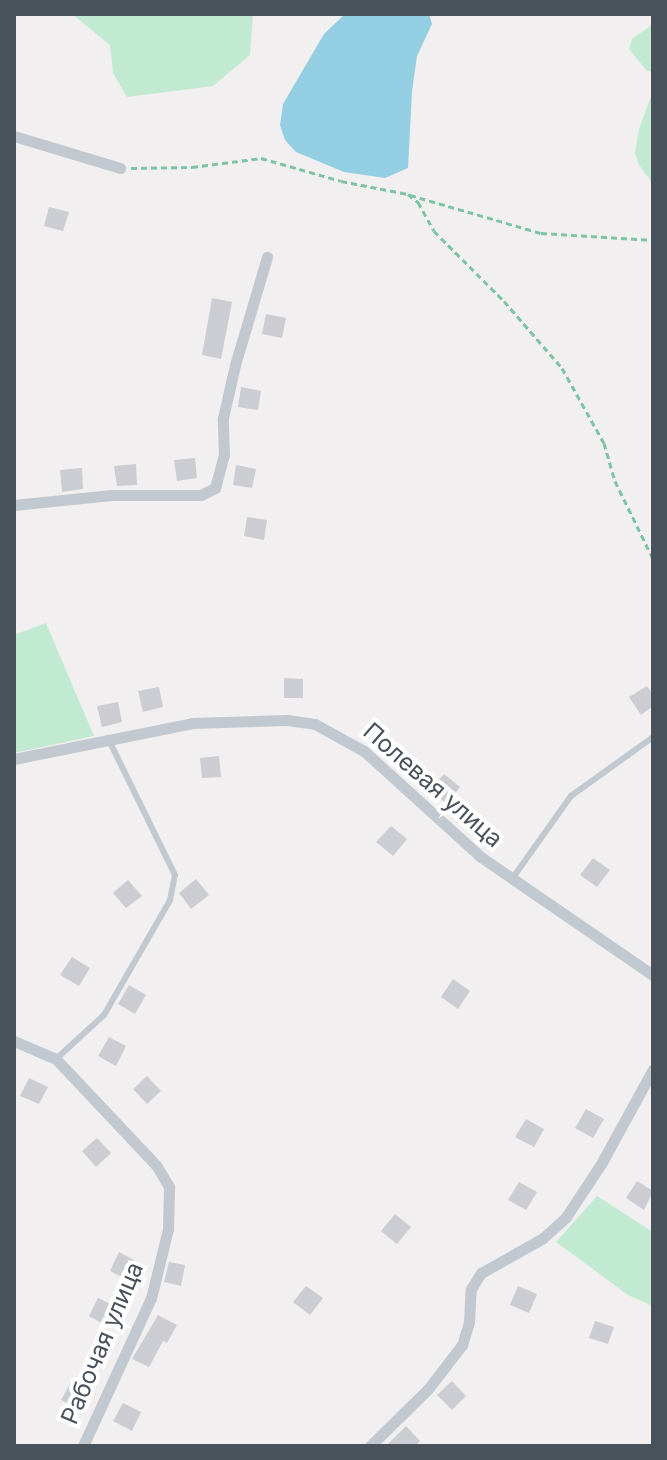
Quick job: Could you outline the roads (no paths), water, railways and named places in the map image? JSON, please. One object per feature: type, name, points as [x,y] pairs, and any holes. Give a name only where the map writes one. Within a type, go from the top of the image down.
[{"type":"street","points":[[14,136],[120,168]]},
{"type":"street","points":[[14,505],[111,495],[201,495],[215,488],[224,455],[223,418],[267,257]]},
{"type":"street","name":"Полевая улица","points":[[14,759],[192,723],[287,720],[315,724],[337,733],[364,751],[481,857],[653,975]]},
{"type":"street","name":"Рабочая улица","points":[[14,1041],[56,1059],[156,1165],[169,1187],[168,1229],[151,1298],[83,1446]]},
{"type":"street","points":[[370,1446],[428,1389],[462,1345],[469,1322],[471,1289],[481,1273],[543,1238],[566,1217],[609,1152],[653,1069]]},
{"type":"lane","points":[[512,879],[571,796],[653,737]]},
{"type":"lane","points":[[56,1059],[104,1015],[157,926],[170,900],[175,875],[108,738]]},
{"type":"water","points":[[345,14],[429,14],[432,24],[417,56],[412,91],[408,168],[385,178],[344,172],[296,152],[285,140],[280,125],[283,104],[324,34]]}]
